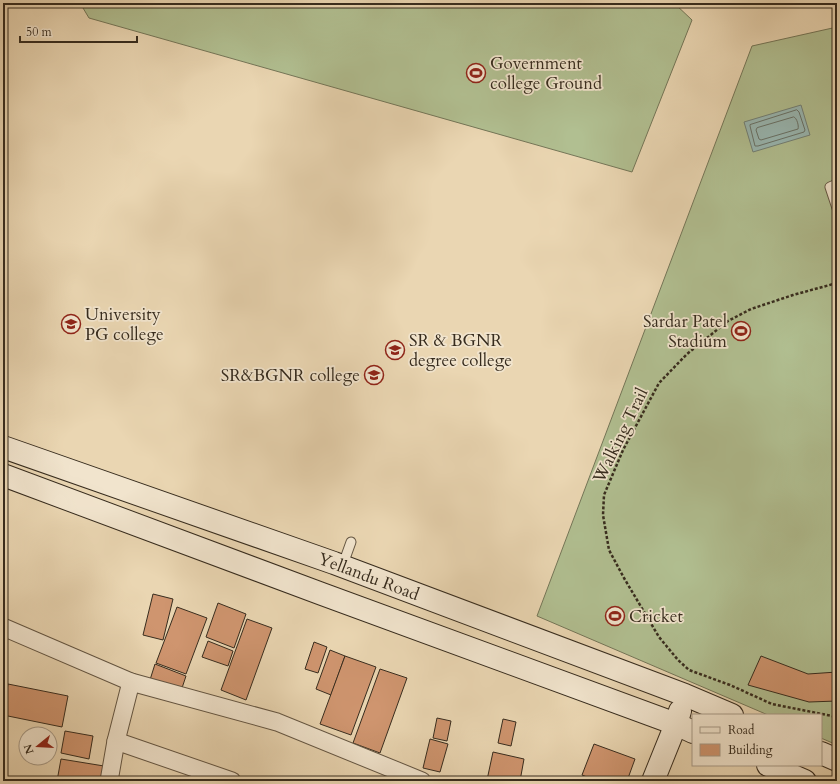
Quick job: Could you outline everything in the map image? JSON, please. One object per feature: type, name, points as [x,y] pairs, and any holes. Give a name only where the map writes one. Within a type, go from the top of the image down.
[{"type":"main road","name":"Yellandu Road","points":[[3,447],[342,567],[685,695],[730,714]]},
{"type":"main road","name":"Yellandu Road","points":[[3,475],[336,600],[685,728]]},
{"type":"main road","points":[[653,781],[685,728],[685,695]]},
{"type":"main road","points":[[822,753],[837,760]]},
{"type":"main road","points":[[770,766],[805,781]]},
{"type":"street","points":[[3,627],[131,682],[277,722],[422,781]]},
{"type":"street","points":[[109,781],[116,741],[131,682]]},
{"type":"street","points":[[116,741],[232,781]]},
{"type":"lane","points":[[837,184],[830,187],[837,208]]},
{"type":"lane","points":[[342,567],[351,542]]},
{"type":"path","name":"Walking Trail","points":[[837,283],[793,295],[752,309],[728,321],[687,354],[659,383],[623,450],[604,495],[603,515],[609,550],[624,578],[659,637],[678,660],[689,670],[730,684],[772,704],[837,717]]},
{"type":"green space","name":"Government college Ground","points":[[80,3],[674,3],[692,20],[632,172],[89,18]]},
{"type":"green space","name":"Sardar Patel Stadium","points":[[837,27],[837,745],[822,738],[822,714],[766,714],[537,616],[752,46]]},
{"type":"water","points":[[801,105],[810,135],[753,152],[744,122]]},
{"type":"building","points":[[153,594],[173,599],[163,640],[143,635]]},
{"type":"building","points":[[218,603],[246,614],[234,648],[206,637]]},
{"type":"building","points":[[177,607],[207,618],[186,674],[156,663]]},
{"type":"building","points":[[247,619],[272,628],[246,700],[221,690]]},
{"type":"building","points":[[208,641],[233,651],[228,666],[202,657]]},
{"type":"building","points":[[314,642],[327,647],[318,673],[305,669]]},
{"type":"building","points":[[330,650],[345,656],[331,695],[316,689]]},
{"type":"building","points":[[345,656],[376,667],[351,735],[320,724]]},
{"type":"building","points":[[761,656],[808,674],[837,672],[837,701],[809,702],[748,685]]},
{"type":"building","points":[[155,664],[186,676],[180,694],[149,683]]},
{"type":"building","points":[[380,669],[407,678],[380,753],[353,743]]},
{"type":"building","points":[[8,684],[68,696],[62,727],[3,715]]},
{"type":"building","points":[[437,718],[451,721],[447,741],[433,738]]},
{"type":"building","points":[[503,719],[516,722],[511,746],[498,743]]},
{"type":"building","points":[[65,731],[93,736],[89,759],[61,753]]},
{"type":"building","points":[[430,739],[448,744],[440,772],[423,768]]},
{"type":"building","points":[[594,744],[635,759],[627,781],[597,781],[582,775]]},
{"type":"building","points":[[493,752],[524,759],[520,781],[487,780]]},
{"type":"building","points":[[61,759],[104,766],[102,781],[57,781]]},
{"type":"place","name":"Government college Ground","points":[[476,73]]},
{"type":"place","name":"University PG college","points":[[71,324]]},
{"type":"place","name":"Sardar Patel Stadium","points":[[741,331]]},
{"type":"place","name":"SR & BGNR degree college","points":[[395,350]]},
{"type":"place","name":"SR&BGNR college","points":[[374,375]]},
{"type":"place","name":"Cricket","points":[[615,616]]}]
